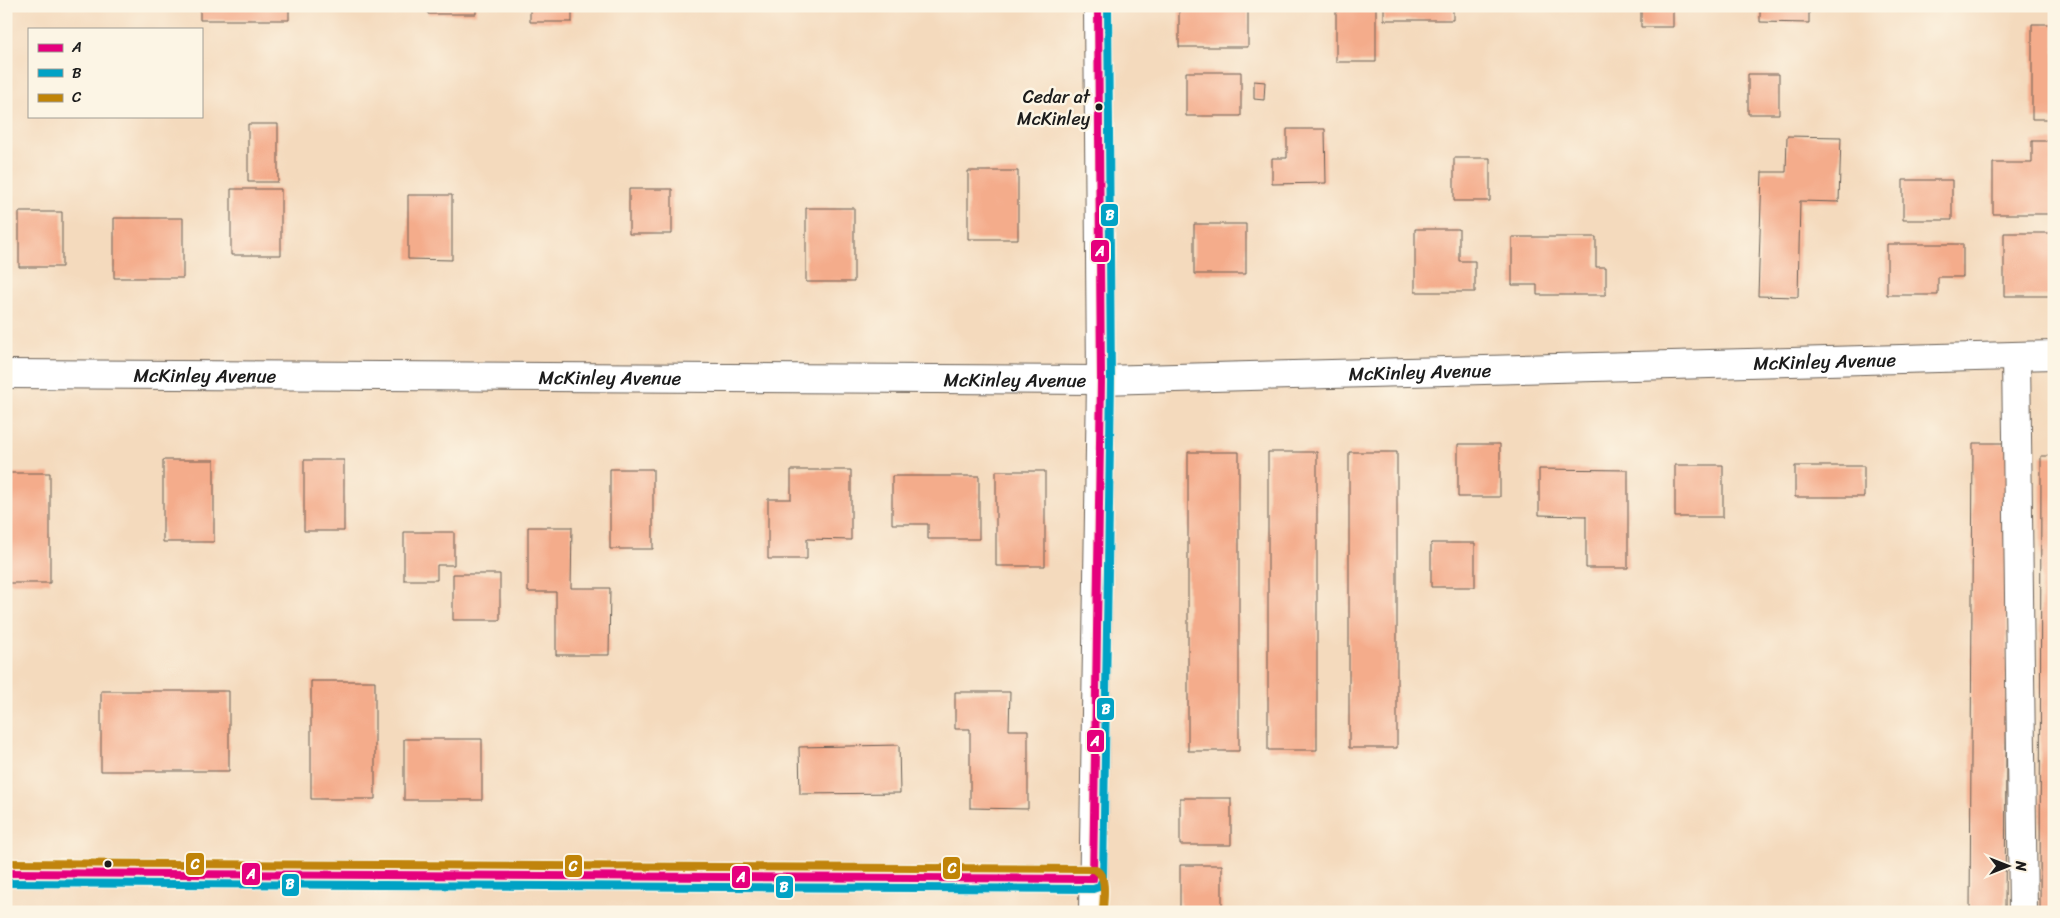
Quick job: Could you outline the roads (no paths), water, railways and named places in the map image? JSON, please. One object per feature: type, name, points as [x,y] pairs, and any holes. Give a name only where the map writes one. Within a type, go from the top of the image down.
[{"type":"street","points":[[1093,912],[1101,380],[1098,6]]},
{"type":"street","name":"McKinley Avenue","points":[[6,374],[1101,380],[2054,355]]},
{"type":"street","points":[[2016,356],[2023,912]]},
{"type":"street","points":[[6,873],[1093,879]]},
{"type":"place","name":"Cedar at McKinley","points":[[1099,107]]}]
